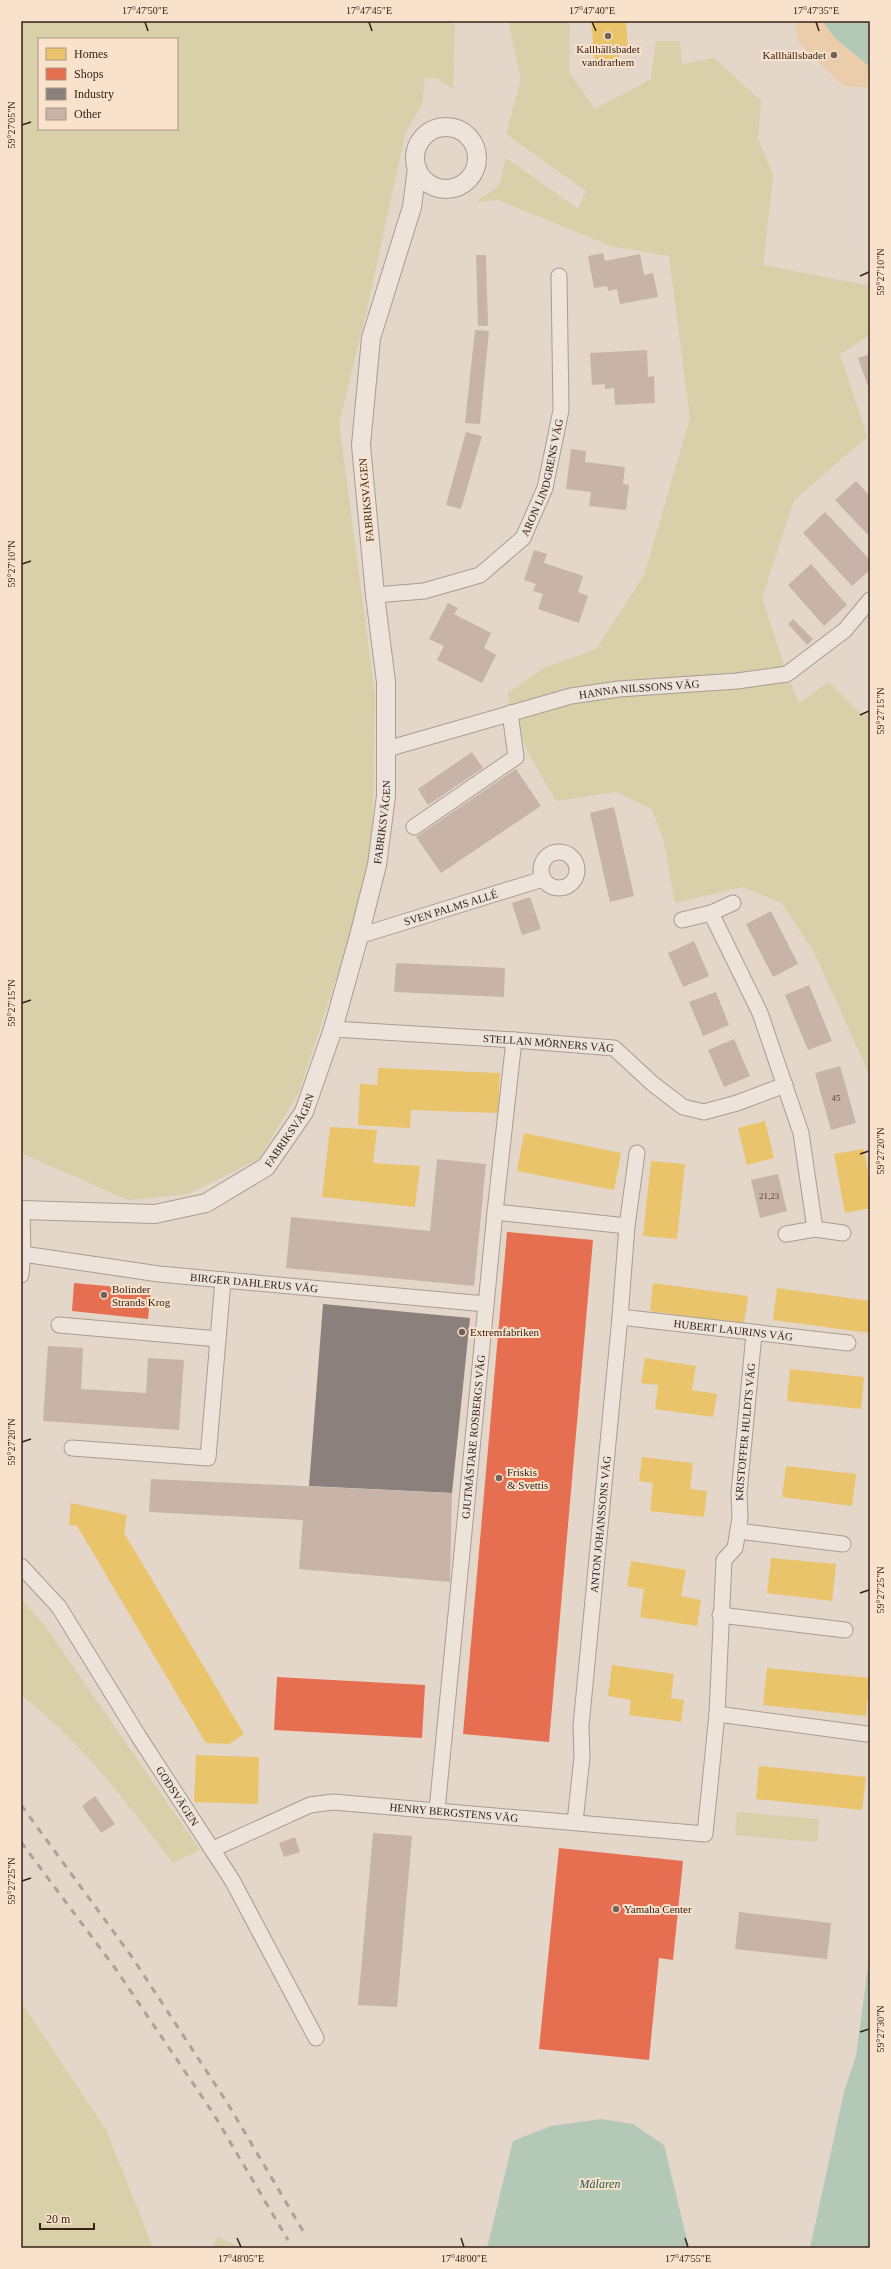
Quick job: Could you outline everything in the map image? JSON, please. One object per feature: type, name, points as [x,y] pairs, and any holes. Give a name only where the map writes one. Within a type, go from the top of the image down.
[{"type":"street","name":"FABRIKSVÄGEN","points":[[21,1210],[155,1214],[206,1203],[266,1167],[304,1112],[333,1029],[359,936],[377,865],[386,796],[386,682],[375,595],[361,445],[371,338],[412,207],[417,168],[416,151],[425,136],[432,130],[442,127],[460,130],[467,135],[475,147],[477,158],[475,169],[469,178],[458,186],[447,188],[412,207]]},
{"type":"street","points":[[417,168],[422,178],[430,184],[447,188]]},
{"type":"street","name":"ARON LINDGRENS VÄG","points":[[375,595],[424,591],[480,575],[523,538],[545,488],[561,410],[559,276]]},
{"type":"street","name":"HANNA NILSSONS VÄG","points":[[387,749],[571,696],[619,689],[737,681],[787,674],[845,630],[870,600]]},
{"type":"street","points":[[414,827],[516,757],[510,713]]},
{"type":"street","name":"SVEN PALMS ALLÉ","points":[[359,936],[543,879]]},
{"type":"street","points":[[682,920],[711,913],[733,903]]},
{"type":"street","points":[[711,913],[760,1012],[801,1133],[815,1229]]},
{"type":"street","name":"STELLAN MÖRNERS VÄG","points":[[333,1029],[514,1040],[614,1048],[652,1084],[683,1107],[704,1112],[737,1103],[785,1085]]},
{"type":"street","name":"GJUTMÄSTARE ROSBERGS VÄG","points":[[437,1810],[495,1212],[514,1040]]},
{"type":"street","name":"ANTON JOHANSSONS VÄG","points":[[575,1822],[582,1757],[581,1726],[620,1317],[626,1226],[637,1153]]},
{"type":"street","points":[[21,1210],[21,1275]]},
{"type":"street","points":[[495,1212],[626,1226]]},
{"type":"street","points":[[786,1234],[815,1229],[843,1233]]},
{"type":"street","name":"BIRGER DAHLERUS VÄG","points":[[22,1254],[159,1274],[486,1304]]},
{"type":"street","points":[[72,1448],[208,1458],[223,1280]]},
{"type":"street","name":"HUBERT LAURINS VÄG","points":[[620,1317],[754,1334],[848,1343]]},
{"type":"street","points":[[59,1325],[218,1339]]},
{"type":"street","name":"KRISTOFFER HULDTS VÄG","points":[[705,1834],[717,1714],[720,1615],[724,1560],[735,1548],[740,1518],[739,1493],[754,1334]]},
{"type":"street","points":[[738,1531],[842,1544]]},
{"type":"street","name":"GODSVÄGEN","points":[[21,1566],[59,1607],[139,1737],[213,1849],[232,1880],[316,2038]]},
{"type":"street","points":[[720,1615],[845,1630]]},
{"type":"street","points":[[717,1714],[867,1734]]},
{"type":"street","name":"HENRY BERGSTENS VÄG","points":[[213,1849],[310,1805],[333,1802],[705,1834]]},
{"type":"shaded area","points":[[21,21],[455,21],[453,89],[437,78],[425,78],[422,104],[405,134],[367,309],[339,423],[375,695],[372,868],[299,1092],[259,1159],[188,1194],[128,1200],[21,1153]]},
{"type":"shaded area","points":[[508,21],[570,21],[569,72],[595,109],[651,79],[656,41],[680,41],[682,64],[714,58],[761,101],[758,138],[773,175],[763,265],[870,286],[870,325],[867,337],[840,354],[867,437],[794,500],[762,598],[787,674],[799,703],[829,682],[863,716],[870,713],[870,1076],[815,954],[782,903],[742,887],[675,903],[664,842],[652,809],[616,792],[556,801],[527,749],[515,722],[508,693],[544,668],[596,649],[644,576],[690,418],[669,256],[611,246],[498,200],[476,202],[499,186],[506,158],[578,209],[586,191],[506,134],[521,79]]},
{"type":"shaded area","points":[[21,1599],[45,1626],[200,1850],[173,1863],[120,1795],[84,1753],[64,1732],[21,1695]]},
{"type":"shaded area","points":[[737,1812],[819,1819],[817,1842],[735,1835]]},
{"type":"shaded area","points":[[21,2002],[106,2130],[153,2248],[21,2248]]},
{"type":"shaded area","points":[[218,2237],[242,2248],[211,2248]]},
{"type":"sand","name":"Kallhällsbadet","points":[[794,21],[822,21],[836,39],[870,67],[870,88],[843,86],[799,43]]},
{"type":"water","points":[[822,21],[870,21],[870,67],[836,39]]},
{"type":"water","points":[[870,1952],[870,2248],[810,2248],[844,2092],[856,2056]]},
{"type":"water","name":"Mälaren","points":[[601,2119],[633,2124],[664,2145],[689,2248],[487,2248],[513,2141],[551,2126]]},
{"type":"building: Homes","points":[[591,21],[626,21],[628,49],[618,49],[619,60],[595,62]]},
{"type":"building: Homes","points":[[378,1068],[500,1073],[498,1113],[411,1110],[410,1128],[358,1125],[360,1084],[377,1085]]},
{"type":"building: Homes","points":[[765,1121],[774,1158],[747,1165],[738,1128]]},
{"type":"building: Homes","points":[[330,1127],[377,1130],[373,1163],[420,1166],[415,1207],[322,1197]]},
{"type":"building: Homes","points":[[524,1133],[621,1153],[614,1190],[517,1171]]},
{"type":"building: Homes","points":[[864,1149],[870,1183],[870,1208],[845,1213],[834,1154]]},
{"type":"building: Homes","points":[[651,1161],[685,1164],[677,1239],[643,1236]]},
{"type":"building: Homes","points":[[653,1283],[748,1296],[744,1324],[650,1311]]},
{"type":"building: Homes","points":[[777,1288],[870,1301],[870,1333],[773,1320]]},
{"type":"building: Homes","points":[[645,1358],[696,1366],[692,1390],[717,1394],[713,1417],[655,1409],[658,1385],[641,1383]]},
{"type":"building: Homes","points":[[790,1369],[864,1377],[861,1409],[787,1401]]},
{"type":"building: Homes","points":[[642,1457],[693,1463],[690,1489],[707,1491],[704,1517],[650,1511],[653,1483],[639,1481]]},
{"type":"building: Homes","points":[[786,1466],[856,1474],[852,1506],[782,1497]]},
{"type":"building: Homes","points":[[71,1503],[127,1515],[124,1533],[244,1734],[229,1744],[206,1743],[77,1526],[69,1525]]},
{"type":"building: Homes","points":[[771,1558],[836,1564],[832,1601],[767,1593]]},
{"type":"building: Homes","points":[[631,1561],[686,1570],[681,1596],[701,1600],[697,1626],[640,1617],[644,1589],[627,1586]]},
{"type":"building: Homes","points":[[612,1665],[674,1674],[671,1698],[684,1700],[681,1722],[629,1715],[631,1700],[608,1696]]},
{"type":"building: Homes","points":[[767,1668],[870,1678],[866,1716],[763,1705]]},
{"type":"building: Homes","points":[[196,1755],[259,1757],[258,1804],[194,1802]]},
{"type":"building: Homes","points":[[759,1766],[866,1777],[862,1810],[756,1799]]},
{"type":"building: Shops","points":[[507,1232],[593,1240],[549,1742],[463,1734]]},
{"type":"building: Shops","points":[[74,1283],[151,1290],[148,1319],[72,1311]]},
{"type":"building: Shops","points":[[277,1677],[425,1685],[422,1738],[274,1730]]},
{"type":"building: Shops","name":"Yamaha Center","points":[[559,1848],[683,1861],[673,1960],[659,1958],[649,2060],[539,2049]]},
{"type":"building: Industry","points":[[323,1304],[470,1318],[452,1493],[309,1486]]},
{"type":"building: Other","points":[[603,253],[605,261],[640,254],[644,275],[653,273],[658,297],[620,304],[617,289],[608,291],[607,286],[594,288],[588,256]]},
{"type":"building: Other","points":[[476,255],[486,255],[488,326],[478,326]]},
{"type":"building: Other","points":[[475,330],[489,331],[480,424],[465,423]]},
{"type":"building: Other","points":[[647,350],[648,377],[654,376],[655,403],[615,405],[614,388],[605,389],[605,384],[592,385],[590,353]]},
{"type":"building: Other","points":[[870,354],[870,385],[868,386],[858,358]]},
{"type":"building: Other","points":[[466,432],[482,436],[461,509],[446,505]]},
{"type":"building: Other","points":[[571,449],[586,451],[585,462],[625,467],[623,484],[629,485],[626,510],[589,506],[591,492],[566,489]]},
{"type":"building: Other","points":[[856,481],[870,496],[870,537],[835,500]]},
{"type":"building: Other","points":[[825,512],[870,560],[870,570],[852,586],[803,533]]},
{"type":"building: Other","points":[[534,550],[547,554],[544,563],[583,576],[578,592],[588,596],[579,623],[538,609],[543,594],[533,591],[536,584],[524,580]]},
{"type":"building: Other","points":[[811,564],[847,605],[824,626],[788,585]]},
{"type":"building: Other","points":[[448,603],[458,608],[454,614],[491,633],[484,648],[496,655],[482,683],[437,660],[444,646],[429,639]]},
{"type":"building: Other","points":[[793,619],[813,639],[807,645],[788,624]]},
{"type":"building: Other","points":[[472,752],[483,768],[428,805],[418,789]]},
{"type":"building: Other","points":[[516,769],[541,806],[441,873],[416,837]]},
{"type":"building: Other","points":[[614,807],[634,896],[610,902],[590,813]]},
{"type":"building: Other","points":[[530,897],[541,929],[522,935],[512,903]]},
{"type":"building: Other","points":[[771,911],[798,964],[773,977],[746,924]]},
{"type":"building: Other","points":[[694,941],[709,976],[683,987],[668,953]]},
{"type":"building: Other","points":[[396,963],[505,968],[504,997],[394,992]]},
{"type":"building: Other","points":[[809,985],[832,1041],[808,1050],[785,995]]},
{"type":"building: Other","points":[[716,992],[729,1025],[703,1036],[689,1002]]},
{"type":"building: Other","points":[[734,1039],[750,1076],[724,1087],[708,1050]]},
{"type":"building: Other","points":[[840,1066],[856,1123],[831,1130],[815,1073]]},
{"type":"building: Other","points":[[437,1159],[486,1164],[474,1286],[286,1268],[291,1217],[430,1231]]},
{"type":"building: Other","points":[[778,1174],[787,1211],[760,1218],[751,1180]]},
{"type":"building: Other","points":[[48,1346],[83,1348],[81,1389],[146,1393],[148,1358],[184,1360],[179,1430],[43,1421]]},
{"type":"building: Other","points":[[151,1479],[452,1493],[450,1582],[299,1569],[303,1520],[149,1512]]},
{"type":"building: Other","points":[[95,1796],[115,1824],[101,1833],[82,1806]]},
{"type":"building: Other","points":[[373,1833],[412,1836],[397,2007],[358,2005]]},
{"type":"building: Other","points":[[295,1837],[300,1852],[284,1857],[279,1843]]},
{"type":"building: Other","points":[[739,1912],[831,1923],[827,1959],[735,1949]]},
{"type":"railway","points":[[21,1805],[132,1957],[228,2104],[303,2231]]},
{"type":"railway","points":[[21,1842],[115,1968],[213,2113],[288,2240]]},
{"type":"place","name":"Kallhällsbadet vandrarhem","points":[[608,36]]},
{"type":"place","name":"Kallhällsbadet","points":[[834,55]]},
{"type":"place","name":"Bolinder Strands Krog","points":[[104,1295]]},
{"type":"place","name":"Extremfabriken","points":[[462,1332]]},
{"type":"place","name":"Friskis & Svettis","points":[[499,1478]]},
{"type":"place","name":"Yamaha Center","points":[[616,1909]]}]
